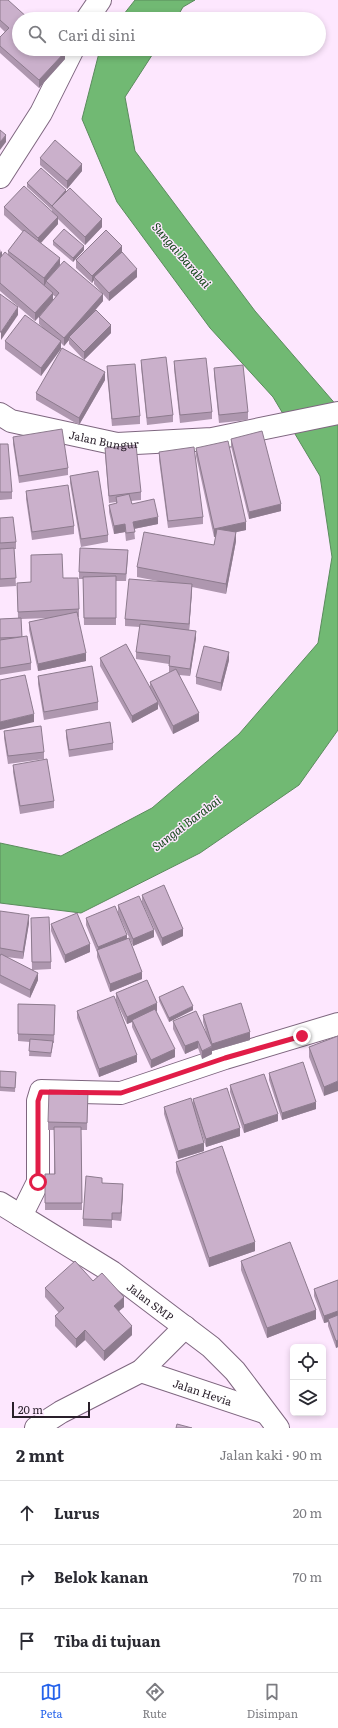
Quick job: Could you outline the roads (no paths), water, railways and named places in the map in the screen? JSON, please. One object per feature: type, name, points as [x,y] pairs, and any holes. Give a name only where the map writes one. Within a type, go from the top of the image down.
[{"type":"street","points":[[92,12],[100,0]]},
{"type":"street","points":[[0,177],[42,113],[69,56]]},
{"type":"street","name":"Jalan Bungur","points":[[0,414],[11,421],[117,444],[212,439],[338,413]]},
{"type":"street","points":[[21,1216],[38,1182],[38,1101],[41,1092],[121,1093],[225,1058],[338,1024]]},
{"type":"street","name":"Jalan SMP","points":[[0,1203],[112,1272],[211,1347],[235,1371],[271,1420]]},
{"type":"street","points":[[36,1428],[61,1412],[141,1372],[185,1327]]},
{"type":"street","name":"Jalan Hevia","points":[[141,1372],[271,1420]]},
{"type":"water","points":[[135,0],[195,0],[183,7],[180,12],[126,12]]},
{"type":"water","name":"Sungai Barabai","points":[[98,56],[151,56],[125,97],[135,151],[255,311],[338,407],[338,730],[299,785],[200,853],[81,913],[0,903],[0,843],[61,856],[152,808],[239,734],[318,643],[332,557],[320,476],[273,397],[210,328],[117,202],[82,119]]}]
